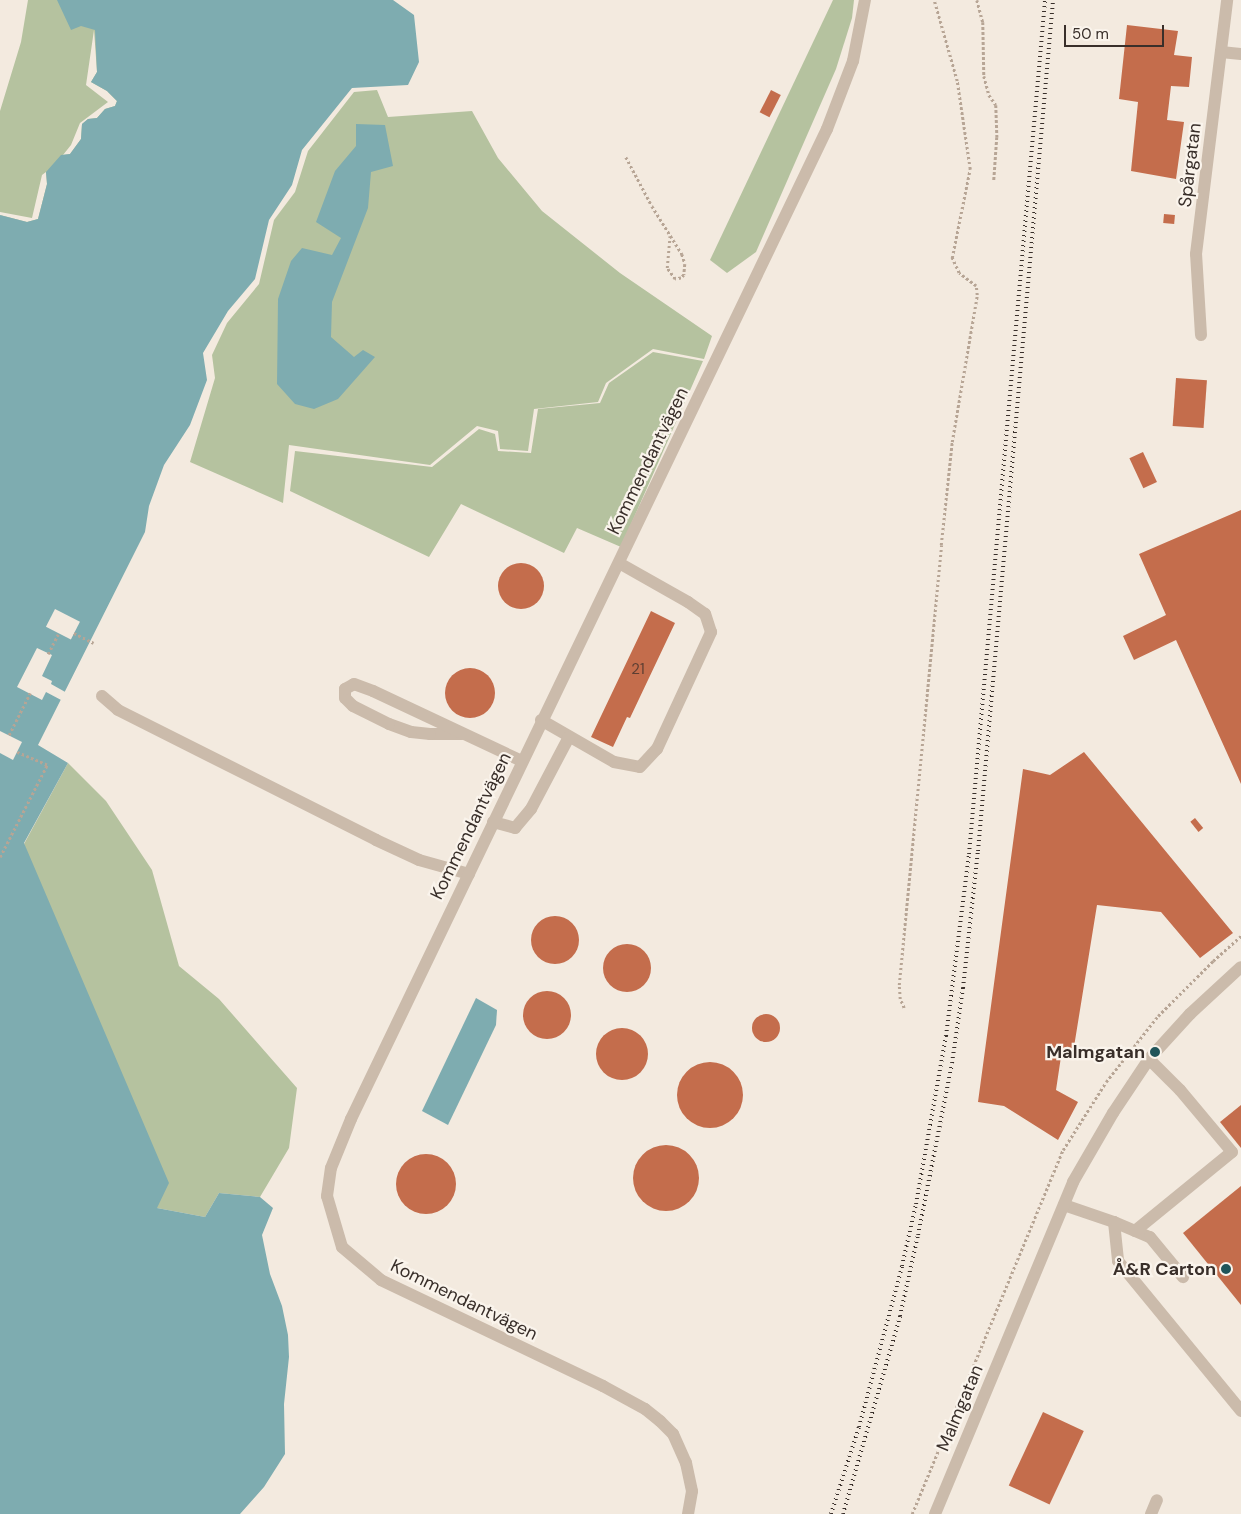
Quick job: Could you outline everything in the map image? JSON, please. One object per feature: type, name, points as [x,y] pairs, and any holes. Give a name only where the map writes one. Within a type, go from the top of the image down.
[{"type":"street","name":"Kommendantvägen","points":[[688,1514],[692,1492],[684,1458],[673,1434],[644,1409],[603,1386],[380,1280],[342,1248],[327,1196],[331,1168],[351,1118],[827,129],[853,60],[865,0]]},
{"type":"street","name":"Spårgatan","points":[[1201,335],[1196,254],[1227,0]]},
{"type":"street","points":[[1221,52],[1241,54]]},
{"type":"street","points":[[541,720],[614,762],[640,766],[657,749],[711,632],[705,614],[688,602],[619,563]]},
{"type":"street","points":[[462,734],[411,732],[389,724],[353,706],[345,698],[345,689],[354,684],[373,690],[522,761]]},
{"type":"street","points":[[102,696],[118,710],[376,840],[419,860],[468,874]]},
{"type":"street","points":[[493,822],[515,828],[531,809],[569,737]]},
{"type":"street","name":"Malmgatan","points":[[935,1514],[1074,1182],[1113,1113],[1149,1059],[1190,1014],[1241,967]]},
{"type":"street","points":[[1136,1231],[1232,1152],[1180,1090],[1149,1059]]},
{"type":"street","points":[[1064,1205],[1114,1222],[1150,1237],[1183,1277]]},
{"type":"street","points":[[1114,1222],[1118,1261],[1241,1411]]},
{"type":"street","points":[[1151,1514],[1157,1500]]},
{"type":"path","points":[[904,1008],[900,999],[899,985],[941,545],[952,442],[977,295],[976,286],[958,273],[952,258],[970,169],[956,81],[934,0]]},
{"type":"path","points":[[977,0],[983,22],[984,76],[989,95],[996,105],[997,111],[994,180]]},
{"type":"path","points":[[626,157],[682,254],[684,269],[681,278],[674,279],[667,268],[670,236]]},
{"type":"path","points":[[74,633],[94,643]]},
{"type":"path","points":[[48,654],[58,634]]},
{"type":"path","points":[[9,735],[30,694]]},
{"type":"path","points":[[0,857],[47,765],[17,752]]},
{"type":"green space","points":[[28,0],[179,0],[42,280],[0,215],[27,222],[38,219],[47,184],[46,172],[42,175],[32,218],[0,212],[0,111],[21,42]],"holes":[[[94,30],[97,72],[91,82],[107,91],[117,101],[115,106],[105,109],[97,118],[88,119],[82,124],[81,139],[70,154],[63,155],[71,145],[80,123],[108,102],[86,85]]]},
{"type":"green space","points":[[833,0],[854,0],[852,18],[836,69],[756,252],[727,273],[710,260]]},
{"type":"green space","points":[[377,90],[388,117],[472,111],[498,158],[542,211],[620,273],[712,336],[704,359],[653,349],[606,383],[598,402],[534,409],[528,451],[500,449],[498,431],[477,426],[430,465],[289,445],[283,503],[190,462],[215,378],[212,355],[227,323],[259,284],[274,220],[295,192],[308,151],[354,92]]},
{"type":"green space","points":[[653,352],[703,361],[621,547],[577,528],[564,553],[461,504],[429,557],[290,491],[295,451],[432,467],[479,429],[495,434],[498,451],[531,453],[538,409],[600,403],[609,383]]},
{"type":"green space","points":[[68,763],[106,801],[152,870],[179,966],[219,999],[297,1088],[289,1148],[260,1197],[219,1193],[205,1217],[157,1208],[24,844]]},
{"type":"water","points":[[57,0],[393,0],[414,15],[419,62],[408,85],[352,88],[302,150],[292,185],[269,220],[255,279],[228,311],[203,353],[207,380],[190,425],[164,465],[149,506],[145,532],[38,745],[68,763],[24,843],[169,1183],[157,1208],[205,1217],[219,1193],[260,1197],[273,1208],[262,1235],[270,1274],[282,1306],[288,1335],[289,1357],[284,1404],[285,1454],[264,1487],[240,1514],[0,1514],[0,215],[27,222],[38,219],[47,184],[46,172],[61,155],[70,154],[81,139],[82,124],[88,119],[97,118],[105,109],[115,106],[117,101],[107,91],[91,82],[97,72],[95,30],[81,26],[71,30]]},
{"type":"water","points":[[356,124],[385,125],[393,166],[371,172],[368,208],[332,302],[331,337],[354,357],[363,350],[375,357],[338,399],[314,409],[295,404],[277,384],[278,299],[291,261],[302,248],[332,255],[341,238],[316,222],[335,171],[356,146]]},
{"type":"water","points":[[476,998],[497,1010],[496,1025],[448,1125],[422,1111]]},
{"type":"pier","points":[[55,609],[80,622],[71,640],[46,627]]},
{"type":"pier","points":[[37,648],[52,655],[42,676],[52,681],[51,684],[67,693],[63,701],[46,692],[42,700],[17,687]]},
{"type":"pier","points":[[0,731],[22,742],[13,760],[0,753]]},
{"type":"building","points":[[1127,25],[1178,31],[1174,55],[1192,57],[1189,87],[1171,86],[1167,120],[1184,122],[1176,179],[1131,171],[1138,102],[1119,99]]},
{"type":"building","points":[[771,90],[781,95],[769,117],[760,112]]},
{"type":"building","points":[[1164,214],[1175,215],[1174,224],[1163,223]]},
{"type":"building","points":[[1176,378],[1207,380],[1204,428],[1173,426]]},
{"type":"building","points":[[1143,452],[1157,482],[1143,488],[1129,458]]},
{"type":"building","points":[[1241,510],[1241,784],[1176,640],[1134,660],[1123,636],[1166,615],[1139,554]]},
{"type":"building","points":[[516,563],[526,563],[540,573],[544,586],[540,599],[534,605],[526,609],[516,609],[502,599],[498,591],[498,581],[508,567]]},
{"type":"building","points":[[651,611],[675,623],[630,718],[627,717],[613,747],[591,737]]},
{"type":"building","points":[[470,668],[484,672],[491,679],[495,693],[491,707],[484,714],[470,718],[456,714],[449,707],[445,693],[449,679],[456,672]]},
{"type":"building","points":[[1084,752],[1233,933],[1200,958],[1161,912],[1097,905],[1073,1053],[1062,1050],[1056,1090],[1078,1102],[1058,1140],[1004,1106],[978,1102],[1023,769],[1050,775]]},
{"type":"building","points":[[1195,818],[1203,828],[1199,832],[1190,822]]},
{"type":"building","points":[[555,916],[564,918],[572,923],[577,931],[579,940],[577,949],[572,957],[564,962],[555,964],[546,962],[538,957],[533,949],[531,940],[533,931],[538,923],[546,918]]},
{"type":"building","points":[[627,944],[636,946],[644,951],[649,959],[651,968],[649,977],[644,985],[636,990],[627,992],[618,990],[610,985],[605,977],[603,968],[605,959],[610,951],[618,946]]},
{"type":"building","points":[[547,991],[556,993],[564,998],[569,1006],[571,1015],[569,1024],[564,1032],[556,1037],[547,1039],[538,1037],[530,1032],[525,1024],[523,1015],[525,1006],[530,998],[538,993]]},
{"type":"building","points":[[766,1014],[776,1018],[780,1028],[776,1038],[766,1042],[756,1038],[752,1028],[756,1018]]},
{"type":"building","points":[[622,1028],[632,1030],[640,1036],[646,1044],[648,1054],[646,1064],[640,1072],[632,1078],[622,1080],[612,1078],[604,1072],[598,1064],[596,1054],[598,1044],[604,1036],[612,1030]]},
{"type":"building","points":[[703,1062],[717,1062],[729,1067],[738,1076],[743,1088],[741,1108],[734,1119],[717,1128],[703,1128],[691,1123],[682,1114],[677,1102],[677,1088],[682,1076],[691,1067]]},
{"type":"building","points":[[1241,1105],[1241,1148],[1220,1122]]},
{"type":"building","points":[[659,1145],[673,1145],[685,1150],[694,1159],[699,1171],[697,1191],[690,1202],[673,1211],[659,1211],[647,1206],[638,1197],[633,1185],[633,1171],[638,1159],[647,1150]]},
{"type":"building","points":[[420,1154],[432,1154],[443,1159],[451,1167],[456,1178],[454,1196],[443,1209],[432,1214],[420,1214],[409,1209],[401,1201],[396,1190],[396,1178],[401,1167],[409,1159]]},
{"type":"building","name":"Å&R Carton","points":[[1241,1186],[1241,1305],[1183,1233]]},
{"type":"building","points":[[1043,1412],[1084,1431],[1050,1504],[1009,1485]]},
{"type":"railway","points":[[831,1514],[859,1427],[902,1266],[916,1204],[946,1036],[969,854],[1045,0]]},
{"type":"railway","points":[[843,1514],[900,1316],[952,1063],[963,988],[978,851],[1053,0]]},
{"type":"place","name":"Malmgatan","points":[[1155,1052]]},
{"type":"place","name":"Å&R Carton","points":[[1226,1269]]}]
